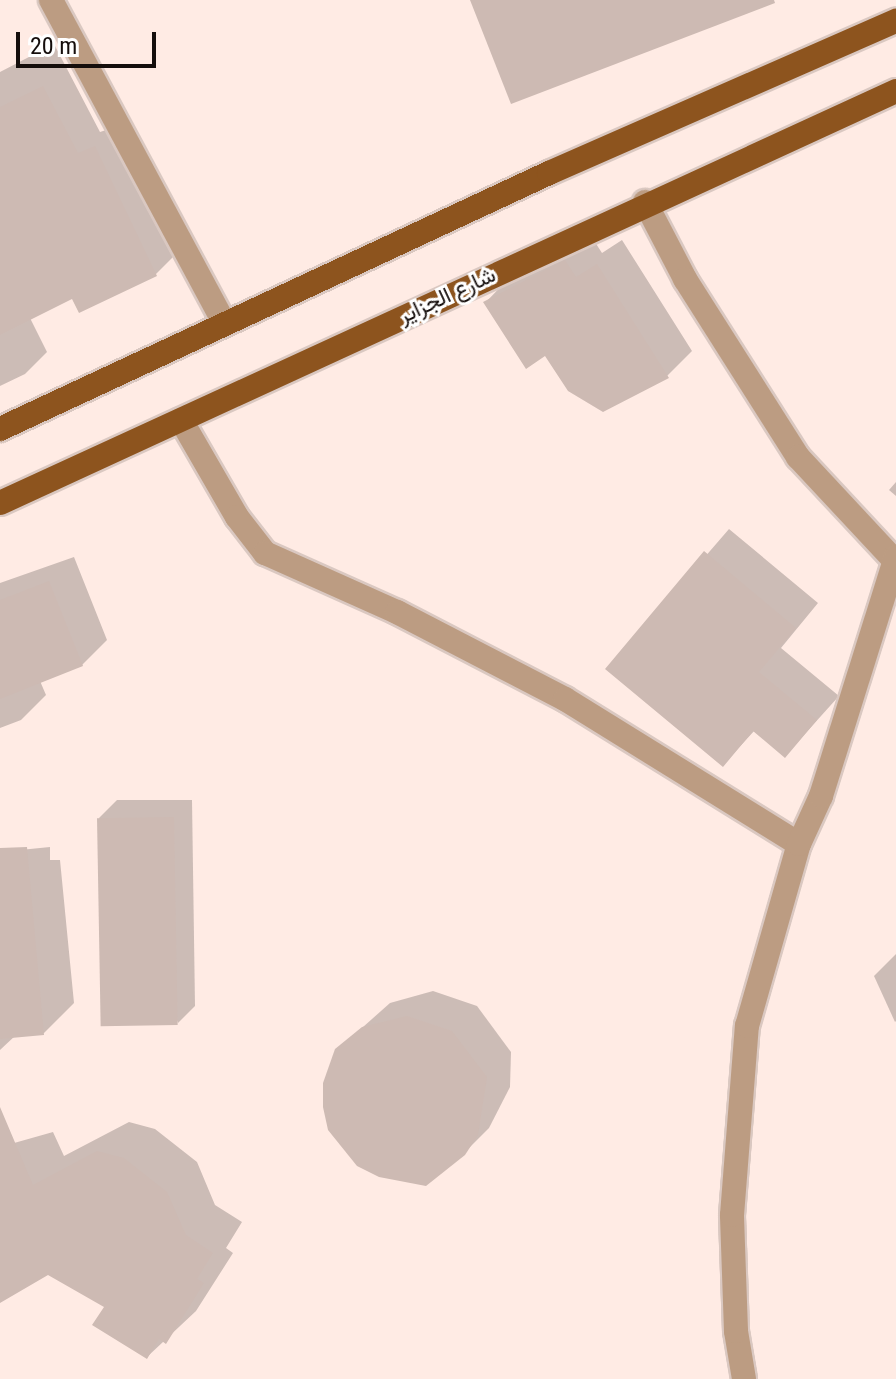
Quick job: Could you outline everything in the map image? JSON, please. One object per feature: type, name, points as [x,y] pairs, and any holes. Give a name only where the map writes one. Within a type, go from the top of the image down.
[{"type":"main road","points":[[0,429],[224,322],[896,21]]},
{"type":"main road","name":"شارع الجزاير","points":[[0,503],[645,202],[896,91]]},
{"type":"street","points":[[51,0],[224,322]]},
{"type":"street","points":[[645,202],[708,318],[798,457],[895,559],[821,796],[799,844],[747,1026],[732,1215],[736,1331],[744,1379]]},
{"type":"street","points":[[181,420],[237,517],[265,553],[397,612],[565,699],[799,844]]},
{"type":"building","points":[[470,0],[774,0],[775,3],[511,104]]},
{"type":"building","points":[[43,86],[78,153],[95,146],[157,276],[79,313],[72,299],[0,335],[0,107]]},
{"type":"building","points":[[565,260],[576,277],[597,264],[669,378],[603,412],[568,391],[545,356],[526,369],[483,302]]},
{"type":"building","points":[[704,551],[796,628],[759,672],[817,720],[785,758],[753,731],[723,767],[605,669]]},
{"type":"building","points":[[49,581],[83,666],[0,699],[0,600]]},
{"type":"building","points":[[174,817],[178,1025],[101,1026],[97,818]]},
{"type":"building","points":[[27,847],[44,1035],[0,1039],[0,848]]},
{"type":"building","points":[[407,1016],[452,1031],[487,1077],[478,1135],[465,1155],[426,1186],[379,1177],[357,1166],[328,1130],[323,1107],[323,1083],[335,1049],[362,1027]]},
{"type":"building","points":[[0,1107],[33,1185],[97,1151],[124,1158],[167,1192],[186,1235],[213,1253],[197,1279],[204,1283],[166,1344],[159,1339],[147,1359],[92,1325],[104,1307],[48,1275],[0,1303]]}]
